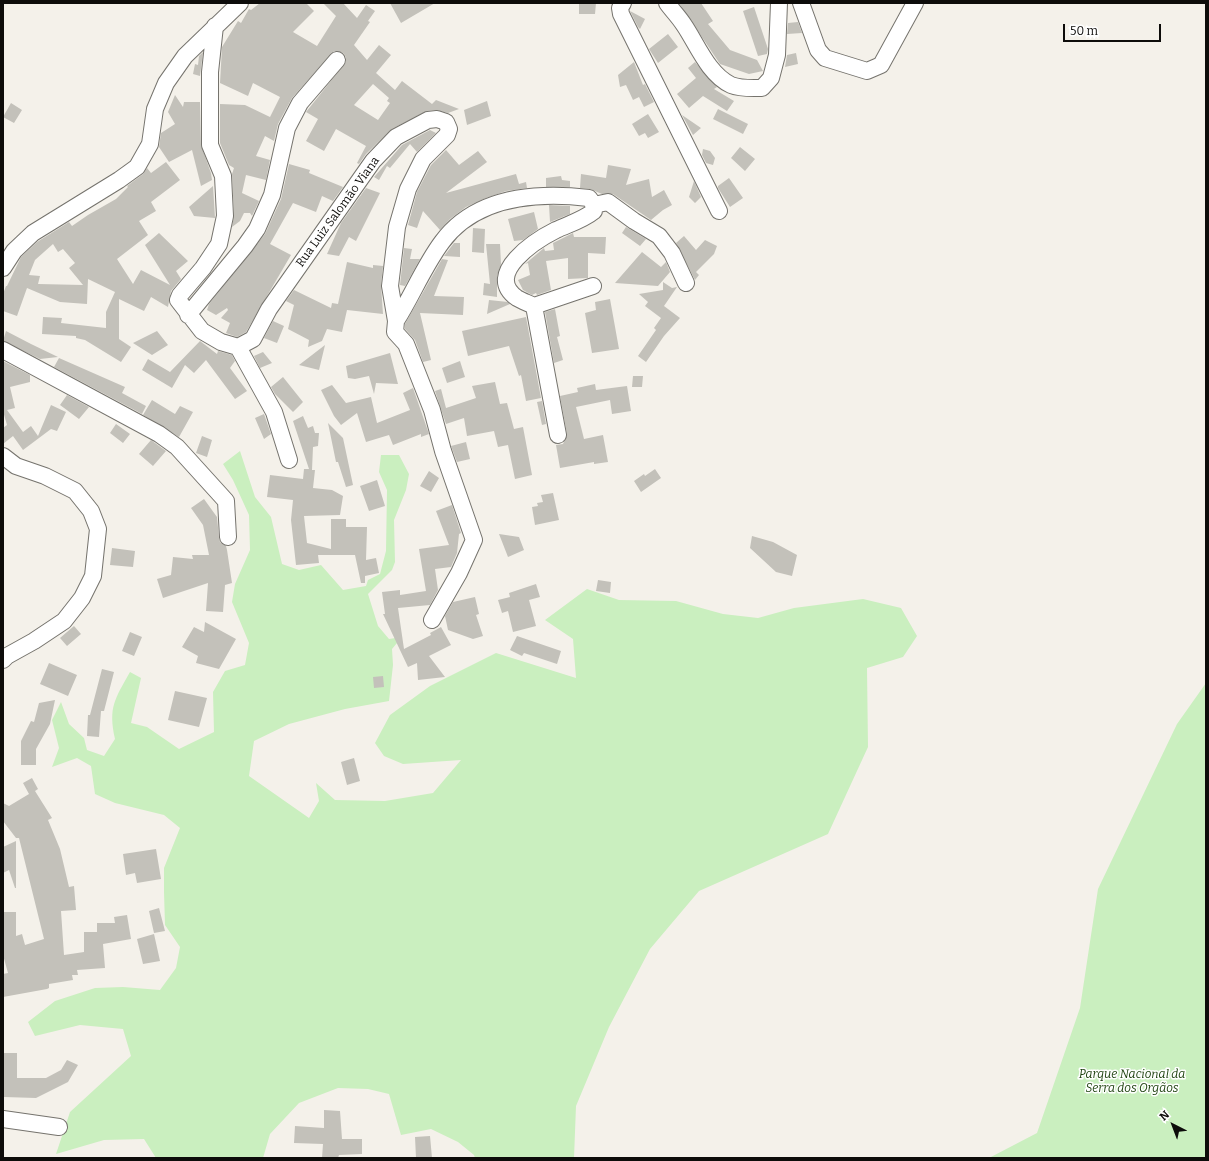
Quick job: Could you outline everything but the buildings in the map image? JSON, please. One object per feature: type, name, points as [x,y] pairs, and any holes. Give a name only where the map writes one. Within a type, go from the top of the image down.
[{"type":"street","points":[[3,268],[14,250],[33,233],[119,180],[137,167],[150,144],[155,109],[166,83],[185,56],[240,3]]},
{"type":"street","points":[[623,3],[620,8],[621,14],[719,211]]},
{"type":"street","points":[[666,3],[684,25],[706,61],[731,84],[747,89],[762,88],[772,78],[777,55],[779,3]]},
{"type":"street","points":[[801,3],[818,50],[825,58],[867,71],[881,65],[915,3]]},
{"type":"street","points":[[215,26],[210,72],[210,145],[222,176],[225,216],[219,244],[203,268],[180,295],[178,300],[188,315],[202,331],[221,342],[238,346],[274,412],[289,460]]},
{"type":"street","points":[[188,315],[245,246],[257,229],[272,195],[287,128],[300,103],[337,60]]},
{"type":"street","name":"Rua Luiz Salomão Viana","points":[[238,346],[253,339],[269,309],[373,160],[396,137],[428,120],[437,119],[446,122],[449,129],[447,135],[423,159],[408,189],[397,227],[390,286],[396,321]]},
{"type":"street","points":[[432,620],[459,573],[474,540],[432,410],[406,344],[394,332],[396,321],[442,242],[458,224],[477,212],[507,200],[535,196],[589,198],[594,205],[594,211],[588,216],[549,234],[526,249],[510,264],[507,272],[506,285],[516,297],[534,306],[593,286]]},
{"type":"street","points":[[594,205],[608,202],[634,221],[660,236],[672,253],[686,283]]},
{"type":"street","points":[[534,306],[558,435]]},
{"type":"street","points":[[3,350],[159,434],[177,447],[226,501],[228,537]]},
{"type":"street","points":[[3,456],[16,466],[45,476],[75,491],[91,511],[98,529],[93,576],[82,598],[64,621],[34,641],[7,656],[3,660]]},
{"type":"street","points":[[3,1119],[59,1127]]},
{"type":"green space","points":[[240,451],[255,497],[271,517],[282,564],[299,570],[321,565],[343,590],[366,586],[368,580],[380,574],[386,551],[387,490],[379,472],[381,455],[399,455],[409,474],[406,490],[394,520],[395,562],[392,570],[368,594],[378,626],[389,639],[402,637],[392,649],[393,665],[389,701],[345,709],[289,724],[254,741],[249,776],[309,818],[319,801],[316,783],[335,800],[385,801],[433,793],[461,760],[403,764],[384,756],[375,743],[390,715],[430,686],[496,653],[576,678],[573,639],[545,620],[587,589],[619,600],[676,601],[723,614],[758,618],[794,608],[863,599],[901,608],[917,636],[903,657],[867,668],[868,747],[828,834],[699,891],[650,949],[609,1027],[576,1106],[574,1158],[475,1158],[474,1155],[458,1142],[431,1129],[401,1135],[389,1094],[368,1089],[338,1088],[299,1103],[270,1134],[263,1158],[156,1158],[144,1139],[104,1140],[56,1154],[70,1112],[131,1056],[123,1029],[80,1025],[35,1036],[28,1022],[55,1001],[95,988],[123,987],[160,990],[176,968],[180,947],[165,925],[164,868],[180,828],[164,815],[115,803],[95,794],[91,766],[77,758],[52,767],[59,748],[52,720],[61,702],[69,724],[84,738],[87,750],[104,756],[115,739],[112,719],[114,704],[120,689],[130,672],[141,678],[131,723],[147,727],[179,749],[214,732],[213,692],[225,671],[245,665],[249,643],[232,602],[235,584],[250,550],[249,515],[233,480],[223,464]]},
{"type":"green space","name":"Parque Nacional da Serra dos Orgãos","points":[[1206,683],[1206,1158],[989,1158],[1037,1133],[1080,1008],[1098,889],[1177,724]]}]
